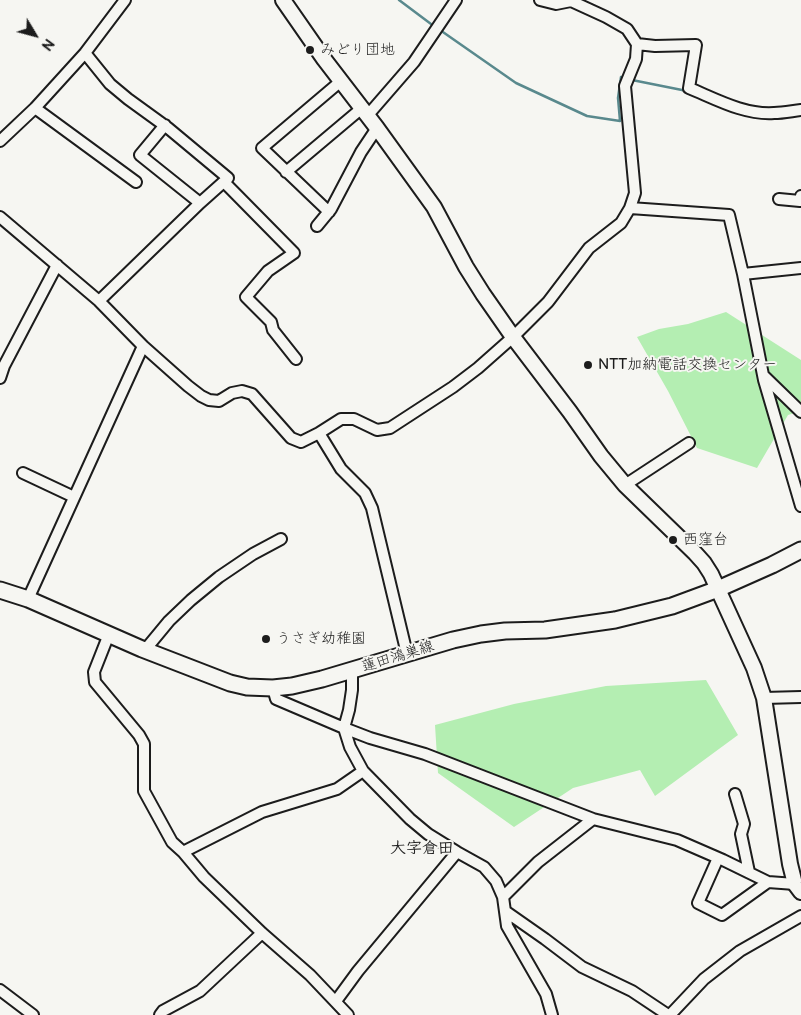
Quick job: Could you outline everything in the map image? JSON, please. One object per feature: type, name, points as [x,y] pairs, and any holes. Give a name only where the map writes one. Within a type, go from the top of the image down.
[{"type":"main road","name":"蓮田鴻巣線","points":[[0,590],[28,599],[145,650],[230,683],[247,687],[273,688],[322,679],[453,640],[481,634],[545,630],[615,620],[672,606],[718,589],[801,550]]},
{"type":"street","points":[[0,141],[35,108],[85,53],[126,0]]},
{"type":"street","points":[[273,688],[276,699],[370,738],[425,754],[593,819],[677,840],[768,882],[798,888],[790,864],[764,698],[754,668],[707,569],[695,553],[625,485],[601,456],[513,337],[484,294],[466,267],[434,207],[324,59],[283,0]]},
{"type":"street","points":[[286,172],[365,112],[414,62],[456,0]]},
{"type":"street","points":[[0,217],[99,301],[143,346],[188,386],[209,400],[219,401],[232,393],[242,391],[252,394],[291,438],[301,442],[341,420],[354,419],[378,430],[390,428],[478,368],[513,337],[548,302],[588,248],[621,223],[630,208],[635,193],[625,86],[636,59],[637,44],[627,29],[571,1],[556,4],[540,0]]},
{"type":"street","points":[[637,44],[655,46],[696,45],[689,88],[730,106],[772,114],[801,110]]},
{"type":"street","points":[[85,53],[110,84],[165,125],[228,178],[99,301]]},
{"type":"street","points":[[329,212],[262,148],[341,81]]},
{"type":"street","points":[[35,108],[136,182]]},
{"type":"street","points":[[165,125],[140,155],[200,203]]},
{"type":"street","points":[[317,226],[329,212],[361,152],[377,128]]},
{"type":"street","points":[[224,182],[294,253],[268,271],[246,297],[271,322],[273,330],[296,359]]},
{"type":"street","points":[[780,199],[800,201],[801,196]]},
{"type":"street","points":[[630,208],[729,215],[763,375],[801,506]]},
{"type":"street","points":[[0,378],[4,366],[57,265]]},
{"type":"street","points":[[743,274],[801,268]]},
{"type":"street","points":[[28,599],[143,346]]},
{"type":"street","points":[[763,375],[801,412]]},
{"type":"street","points":[[319,433],[341,469],[365,493],[372,508],[407,654]]},
{"type":"street","points":[[625,485],[689,443]]},
{"type":"street","points":[[23,473],[74,497]]},
{"type":"street","points":[[145,650],[169,621],[219,577],[253,554],[281,539]]},
{"type":"street","points":[[109,634],[94,672],[95,682],[139,735],[144,744],[144,791],[172,842],[204,877],[262,933],[310,975],[348,1015]]},
{"type":"street","points":[[352,670],[352,690],[344,728],[350,747],[363,771],[410,819],[428,834],[484,867],[496,881],[503,897],[507,926],[546,994],[552,1015]]},
{"type":"street","points":[[764,698],[801,697]]},
{"type":"street","points":[[182,852],[262,812],[338,789],[363,771]]},
{"type":"street","points":[[735,794],[744,824],[741,834],[749,872]]},
{"type":"street","points":[[503,897],[538,862],[593,819]]},
{"type":"street","points":[[336,1001],[358,971],[457,852]]},
{"type":"street","points":[[718,858],[698,904],[722,915],[768,882]]},
{"type":"street","points":[[505,911],[582,967],[632,991],[669,1015],[704,979],[740,952],[801,916]]},
{"type":"street","points":[[160,1015],[163,1011],[200,991],[262,933]]},
{"type":"street","points":[[0,990],[33,1015]]},
{"type":"green space","points":[[726,312],[801,360],[801,411],[788,415],[757,468],[697,448],[668,391],[637,337],[659,329],[688,324]]},
{"type":"green space","points":[[706,680],[738,735],[655,796],[640,770],[573,788],[514,827],[438,773],[435,725],[514,704],[606,686]]},
{"type":"waterway","points":[[399,0],[435,27]]},
{"type":"waterway","points":[[440,30],[516,83],[587,116],[620,121],[618,98],[621,77],[626,78]]},
{"type":"waterway","points":[[632,80],[687,91]]},
{"type":"place","name":"みどり団地","points":[[310,50]]},
{"type":"place","name":"NTT加納電話交換センター","points":[[588,365]]},
{"type":"place","name":"西窪台","points":[[673,540]]},
{"type":"place","name":"うさぎ幼稚園","points":[[266,639]]},
{"type":"district","name":"大字倉田","points":[[422,849]]}]
